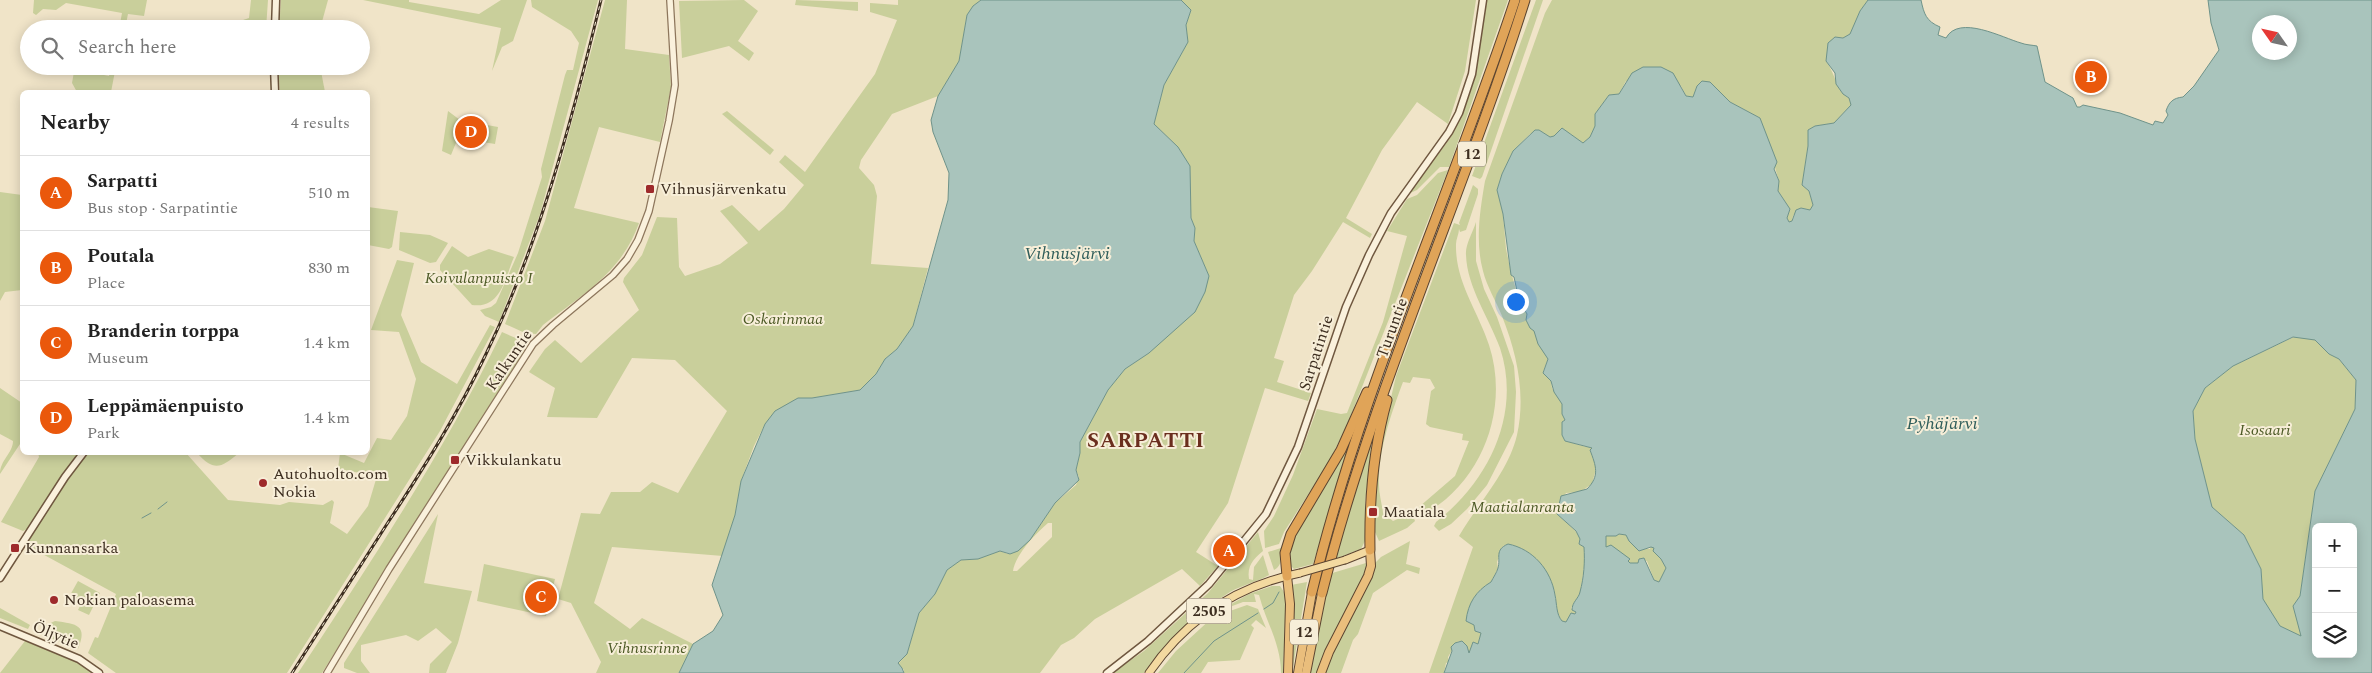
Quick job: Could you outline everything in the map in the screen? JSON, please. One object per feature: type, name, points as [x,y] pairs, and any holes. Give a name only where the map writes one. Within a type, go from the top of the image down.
[{"type":"highway","name":"Turuntie","points":[[1298,673],[1312,592],[1339,491],[1392,340],[1474,119],[1515,0]]},
{"type":"highway","name":"Turuntie","points":[[1306,673],[1336,536],[1366,442],[1484,122],[1525,0]]},
{"type":"highway","points":[[1321,673],[1329,652],[1370,571],[1370,497],[1375,451],[1383,414],[1416,306]]},
{"type":"highway","points":[[1288,673],[1290,604],[1285,553],[1291,534],[1341,450],[1392,340]]},
{"type":"main road","points":[[275,20],[276,0]]},
{"type":"main road","name":"Sarpatintie","points":[[1107,673],[1155,635],[1209,584],[1263,519],[1276,496],[1298,447],[1345,308],[1369,255],[1391,212],[1449,132],[1459,114],[1472,74],[1483,0]]},
{"type":"main road","points":[[275,75],[276,90]]},
{"type":"main road","points":[[0,578],[65,477],[82,455]]},
{"type":"main road","name":"2505","points":[[1149,673],[1174,643],[1222,602],[1241,591],[1345,560],[1370,550]]},
{"type":"main road","name":"Öljytie","points":[[0,626],[79,659],[100,673]]},
{"type":"street","name":"Kalkuntie","points":[[327,673],[390,569],[533,344],[558,320],[613,276],[634,248],[649,211],[675,85],[670,0]]},
{"type":"green space","points":[[34,0],[147,0],[144,16],[128,14],[127,20],[121,20],[122,13],[66,3],[56,10],[43,9],[36,15],[33,13]]},
{"type":"green space","points":[[251,0],[268,0],[267,20],[243,20],[249,18]]},
{"type":"green space","points":[[281,0],[328,0],[322,20],[280,20]]},
{"type":"green space","points":[[363,0],[409,0],[409,2],[479,14],[501,0],[527,0],[513,41],[502,47],[492,71],[501,28]]},
{"type":"green space","points":[[531,0],[598,0],[540,214],[499,322],[485,316],[480,310],[491,307],[496,303],[518,253],[542,177],[541,169],[565,75],[567,70],[573,70],[579,43],[571,31],[532,7]]},
{"type":"green space","points":[[605,0],[627,0],[625,49],[669,55],[671,87],[660,142],[599,127],[574,208],[639,223],[632,240],[622,255],[599,281],[543,325],[536,334],[525,333],[505,324],[545,221]]},
{"type":"green space","points":[[744,0],[758,11],[738,41],[754,53],[749,61],[729,46],[682,58],[679,1]]},
{"type":"green space","points":[[796,0],[858,2],[858,11],[795,5]]},
{"type":"green space","name":"Oskarinmaa","points":[[898,0],[981,0],[973,6],[967,15],[959,61],[938,96],[892,114],[861,160],[859,168],[874,185],[877,196],[871,264],[928,268],[913,326],[897,349],[885,359],[876,374],[860,390],[812,398],[798,398],[765,424],[754,446],[741,481],[735,515],[723,556],[612,547],[594,603],[630,629],[642,618],[693,644],[679,673],[596,673],[601,662],[571,603],[558,599],[581,513],[600,514],[611,492],[640,492],[652,482],[678,493],[727,411],[675,360],[632,358],[597,418],[547,417],[555,388],[529,372],[545,349],[555,340],[581,363],[639,310],[623,282],[642,255],[657,217],[677,218],[679,267],[685,276],[720,264],[748,243],[720,211],[732,205],[759,231],[784,209],[804,185],[779,162],[785,155],[805,172],[875,74],[897,20],[870,12],[870,3],[898,5]]},
{"type":"green space","points":[[1181,0],[1476,0],[1465,71],[1448,124],[1417,102],[1382,150],[1346,218],[1372,234],[1370,238],[1343,222],[1312,271],[1294,295],[1274,358],[1284,361],[1277,382],[1311,393],[1308,401],[1265,388],[1228,503],[1196,552],[1218,566],[1200,586],[1182,569],[1095,619],[1074,638],[1061,645],[1040,673],[904,673],[904,670],[898,664],[907,654],[919,613],[935,594],[947,570],[961,560],[978,559],[1000,551],[1008,554],[1021,548],[1032,537],[1055,503],[1076,485],[1079,477],[1076,470],[1080,453],[1080,442],[1108,390],[1125,369],[1149,353],[1209,276],[1194,241],[1195,228],[1191,218],[1178,147],[1154,124],[1164,85],[1188,42],[1186,25],[1191,10]],"holes":[[[1048,523],[1052,523],[1052,537],[1017,571],[1013,571],[1018,558],[1027,545]]]},
{"type":"green space","points":[[1486,0],[1508,0],[1449,167],[1440,167],[1417,190],[1408,194],[1417,179],[1450,138],[1465,105],[1475,71]]},
{"type":"green space","points":[[1536,0],[1543,0],[1480,179],[1472,176]]},
{"type":"green space","name":"Maatialanranta","points":[[1552,0],[1868,0],[1860,11],[1851,35],[1844,38],[1835,37],[1826,61],[1838,86],[1849,98],[1851,105],[1834,123],[1815,126],[1808,130],[1808,146],[1802,185],[1809,191],[1813,205],[1810,210],[1801,208],[1793,216],[1792,221],[1789,222],[1787,218],[1790,209],[1778,191],[1779,181],[1760,118],[1730,102],[1719,91],[1697,86],[1693,97],[1686,96],[1681,86],[1626,81],[1619,94],[1609,95],[1595,114],[1595,126],[1590,137],[1583,143],[1569,133],[1558,132],[1550,137],[1539,130],[1530,134],[1513,151],[1497,190],[1503,214],[1506,249],[1511,272],[1519,300],[1527,314],[1526,320],[1530,328],[1534,330],[1537,340],[1548,359],[1543,372],[1551,381],[1552,388],[1562,404],[1562,414],[1565,420],[1562,422],[1562,435],[1565,441],[1593,447],[1590,450],[1597,465],[1592,484],[1580,492],[1566,493],[1559,509],[1559,514],[1576,532],[1581,539],[1579,544],[1584,547],[1585,560],[1580,595],[1571,608],[1576,612],[1566,622],[1562,621],[1558,612],[1551,580],[1543,567],[1528,552],[1510,545],[1503,546],[1497,562],[1498,568],[1491,582],[1475,596],[1469,610],[1468,615],[1475,631],[1481,633],[1478,644],[1473,642],[1469,654],[1467,646],[1462,641],[1457,642],[1448,657],[1449,662],[1446,663],[1444,673],[1429,673],[1473,547],[1459,536],[1507,462],[1513,449],[1520,420],[1520,389],[1516,360],[1500,310],[1483,271],[1479,249],[1479,226],[1485,181],[1545,13]]},
{"type":"green space","points":[[73,75],[114,75],[111,90],[76,90],[72,83]]},
{"type":"green space","points":[[279,75],[322,75],[325,90],[280,90]]},
{"type":"green space","points":[[448,111],[460,120],[498,127],[495,144],[458,138],[451,155],[442,151]]},
{"type":"green space","points":[[727,111],[774,150],[770,155],[722,114]]},
{"type":"green space","points":[[1448,170],[1347,425],[1329,462],[1284,532],[1279,544],[1265,548],[1264,531],[1274,516],[1293,475],[1317,409],[1341,414],[1347,413],[1383,322],[1407,236],[1387,231],[1407,199],[1417,195],[1438,173]]},
{"type":"green space","points":[[1473,185],[1478,189],[1478,194],[1466,230],[1460,232],[1459,229],[1456,242],[1457,258],[1463,284],[1489,345],[1495,369],[1496,394],[1493,419],[1486,442],[1475,465],[1460,485],[1442,502],[1421,516],[1419,507],[1455,476],[1469,441],[1462,440],[1463,434],[1430,427],[1426,424],[1431,391],[1435,388],[1430,379],[1413,377],[1410,383],[1403,382],[1383,446],[1379,472],[1379,488],[1383,513],[1393,521],[1412,513],[1415,521],[1407,528],[1379,541],[1375,532],[1373,476],[1396,376],[1454,223],[1460,225],[1459,223]]},
{"type":"green space","points":[[0,192],[20,195],[20,290],[5,292],[0,301]]},
{"type":"green space","points":[[370,207],[398,211],[392,247],[389,249],[370,245]]},
{"type":"green space","points":[[1476,222],[1476,261],[1484,289],[1497,317],[1514,366],[1516,392],[1514,432],[1487,485],[1467,509],[1451,524],[1439,531],[1434,526],[1436,522],[1455,506],[1485,467],[1496,445],[1503,422],[1507,397],[1506,373],[1500,348],[1474,291],[1467,267],[1467,247]]},
{"type":"green space","points":[[400,232],[430,235],[448,243],[436,262],[430,263],[399,250]]},
{"type":"green space","name":"Koivulanpuisto I","points":[[452,246],[468,257],[489,249],[514,257],[501,290],[490,302],[482,305],[472,305],[440,270],[440,265]]},
{"type":"green space","points":[[397,260],[414,263],[401,315],[421,362],[457,384],[490,325],[495,327],[440,431],[287,673],[116,673],[88,653],[95,637],[98,638],[116,594],[24,544],[77,465],[86,455],[188,455],[228,500],[280,505],[289,502],[323,505],[332,500],[334,502],[330,523],[347,534],[368,506],[377,476],[338,469],[340,455],[345,455],[364,463],[370,455],[377,438],[391,440],[407,416],[416,379],[399,332],[371,330]]},
{"type":"green space","points":[[502,332],[518,339],[524,351],[322,673],[298,673],[406,506],[480,377]]},
{"type":"green space","name":"Isosaari","points":[[2294,337],[2315,339],[2329,354],[2339,359],[2356,380],[2355,409],[2315,491],[2300,596],[2301,637],[2280,626],[2262,599],[2261,569],[2244,535],[2212,507],[2195,439],[2193,411],[2205,388],[2233,366]]},
{"type":"green space","points":[[0,388],[20,402],[20,444],[0,474],[13,441],[0,434]]},
{"type":"green space","points":[[1355,426],[1313,564],[1294,569],[1289,564],[1290,550],[1298,530]]},
{"type":"green space","points":[[1372,439],[1365,503],[1365,541],[1361,549],[1332,560]]},
{"type":"green space","points":[[38,455],[79,455],[27,529],[23,531],[1,522]]},
{"type":"green space","points":[[199,455],[236,455],[218,466],[208,463]]},
{"type":"green space","points":[[438,514],[424,583],[472,591],[458,643],[446,673],[429,673],[430,664],[452,642],[436,628],[418,641],[406,635],[361,645],[361,661],[370,673],[357,673],[344,668],[344,663]]},
{"type":"green space","points":[[1258,532],[1263,551],[1252,563],[1249,570],[1249,579],[1253,580],[1254,567],[1263,555],[1269,575],[1239,587],[1205,609],[1173,639],[1144,673],[1112,673],[1144,651],[1208,593]]},
{"type":"green space","points":[[1626,535],[1637,549],[1650,549],[1651,546],[1655,548],[1654,552],[1666,568],[1659,582],[1654,580],[1647,561],[1639,559],[1638,563],[1630,563],[1626,557],[1606,547],[1606,536]]},
{"type":"green space","points":[[1410,541],[1406,564],[1420,568],[1419,574],[1407,570],[1373,593],[1341,673],[1322,673],[1372,576],[1375,563],[1381,557]]},
{"type":"green space","points":[[1281,548],[1280,563],[1274,570],[1268,552]]},
{"type":"green space","points":[[1366,563],[1361,583],[1354,599],[1317,673],[1309,673],[1329,574]]},
{"type":"green space","points":[[484,564],[555,579],[546,616],[477,601]]},
{"type":"green space","points":[[78,581],[100,593],[89,615],[78,610],[81,604],[69,597]]},
{"type":"green space","points":[[1307,582],[1292,673],[1289,673],[1291,585]]},
{"type":"green space","points":[[1272,586],[1280,586],[1286,595],[1283,673],[1281,673],[1279,652],[1259,595],[1254,594],[1256,602],[1243,602],[1219,611],[1249,594]]},
{"type":"green space","points":[[1247,605],[1258,609],[1266,628],[1256,620],[1251,625],[1254,628],[1240,660],[1208,662],[1201,673],[1158,673],[1176,651],[1213,617]]},
{"type":"green space","points":[[0,608],[30,625],[28,629],[0,618]]},
{"type":"green space","points":[[55,621],[75,625],[81,630],[82,635],[78,649],[40,634],[44,626]]},
{"type":"green space","points":[[25,641],[78,663],[93,673],[0,673]]},
{"type":"water","name":"Vihnusjärvi","points":[[981,0],[1181,0],[1191,10],[1186,25],[1188,42],[1164,85],[1154,124],[1178,147],[1190,166],[1191,218],[1195,228],[1194,241],[1209,276],[1205,292],[1195,312],[1149,353],[1125,369],[1108,390],[1080,442],[1080,453],[1076,470],[1079,480],[1055,503],[1030,540],[1018,551],[1010,554],[1000,551],[978,559],[961,560],[947,570],[935,594],[919,613],[907,654],[898,663],[904,673],[679,673],[693,644],[713,631],[723,615],[712,585],[735,515],[741,481],[765,424],[775,411],[798,398],[812,398],[860,390],[876,374],[885,359],[897,349],[913,326],[948,200],[949,173],[933,132],[931,120],[938,96],[959,61],[967,15],[973,6]]},
{"type":"water","name":"Pyhäjärvi","points":[[1868,0],[1921,0],[1926,16],[1940,27],[1938,35],[1946,38],[1952,31],[1961,28],[1971,28],[1993,33],[2023,44],[2037,46],[2045,82],[2073,98],[2077,107],[2083,105],[2120,113],[2153,125],[2155,121],[2163,123],[2168,115],[2166,111],[2170,103],[2174,99],[2183,97],[2194,86],[2219,50],[2211,23],[2208,0],[2372,0],[2372,673],[1444,673],[1452,651],[1451,647],[1455,643],[1462,641],[1467,646],[1469,653],[1473,642],[1478,644],[1481,633],[1475,631],[1474,625],[1466,621],[1467,615],[1474,598],[1481,589],[1491,582],[1495,575],[1499,564],[1499,552],[1504,546],[1508,544],[1525,551],[1533,556],[1545,569],[1553,586],[1558,612],[1562,621],[1566,622],[1571,613],[1575,614],[1576,612],[1572,610],[1572,607],[1579,594],[1583,575],[1584,547],[1579,544],[1580,539],[1576,531],[1557,514],[1561,496],[1587,489],[1594,480],[1596,471],[1590,450],[1592,448],[1565,441],[1562,435],[1562,422],[1565,420],[1562,414],[1562,404],[1554,392],[1551,381],[1543,373],[1548,359],[1538,344],[1534,331],[1526,320],[1527,314],[1519,300],[1514,277],[1511,275],[1503,214],[1497,190],[1513,151],[1535,130],[1539,130],[1550,137],[1554,136],[1562,128],[1583,143],[1590,137],[1595,126],[1595,114],[1609,95],[1619,94],[1632,73],[1643,67],[1661,67],[1673,73],[1686,96],[1693,97],[1697,86],[1702,81],[1710,82],[1730,102],[1760,118],[1777,162],[1774,169],[1779,181],[1778,191],[1790,209],[1787,218],[1789,222],[1792,221],[1796,210],[1801,208],[1810,210],[1813,205],[1809,191],[1802,185],[1808,146],[1808,130],[1815,126],[1834,123],[1851,105],[1849,98],[1843,94],[1836,84],[1835,73],[1826,61],[1828,43],[1835,37],[1843,38],[1850,34],[1860,11]],"holes":[[[2293,337],[2315,340],[2329,354],[2339,359],[2356,380],[2355,409],[2315,491],[2300,596],[2293,606],[2301,636],[2280,626],[2263,599],[2261,569],[2244,535],[2212,507],[2195,439],[2193,411],[2205,388],[2233,366]],[[1619,534],[1626,535],[1639,551],[1651,547],[1654,548],[1653,551],[1666,568],[1659,582],[1654,580],[1644,558],[1639,559],[1638,563],[1630,563],[1628,561],[1630,559],[1611,545],[1606,547],[1606,536],[1616,536]]]},
{"type":"waterway","points":[[158,509],[167,502]]},
{"type":"waterway","points":[[142,518],[151,513]]},
{"type":"waterway","points":[[1264,609],[1273,603],[1279,592]]},
{"type":"waterway","points":[[1184,673],[1214,641],[1258,613]]},
{"type":"railway","points":[[292,673],[427,462],[452,420],[486,354],[523,268],[553,180],[601,0]]},
{"type":"place","name":"Poutala","points":[[2091,77]]},
{"type":"place","name":"Leppämäenpuisto","points":[[471,132]]},
{"type":"place","name":"Vihnusjärvenkatu","points":[[650,189]]},
{"type":"place","name":"Vikkulankatu","points":[[455,460]]},
{"type":"place","name":"Autohuolto.com Nokia","points":[[263,483]]},
{"type":"place","name":"Maatiala","points":[[1373,512]]},
{"type":"place","name":"Kunnansarka","points":[[15,548]]},
{"type":"place","name":"Sarpatti","points":[[1229,551]]},
{"type":"place","name":"Branderin torppa","points":[[541,597]]},
{"type":"place","name":"Nokian paloasema","points":[[54,600]]},
{"type":"district","name":"SARPATTI","points":[[1146,441]]},
{"type":"park label","name":"Vihnusrinne","points":[[647,648]]}]
